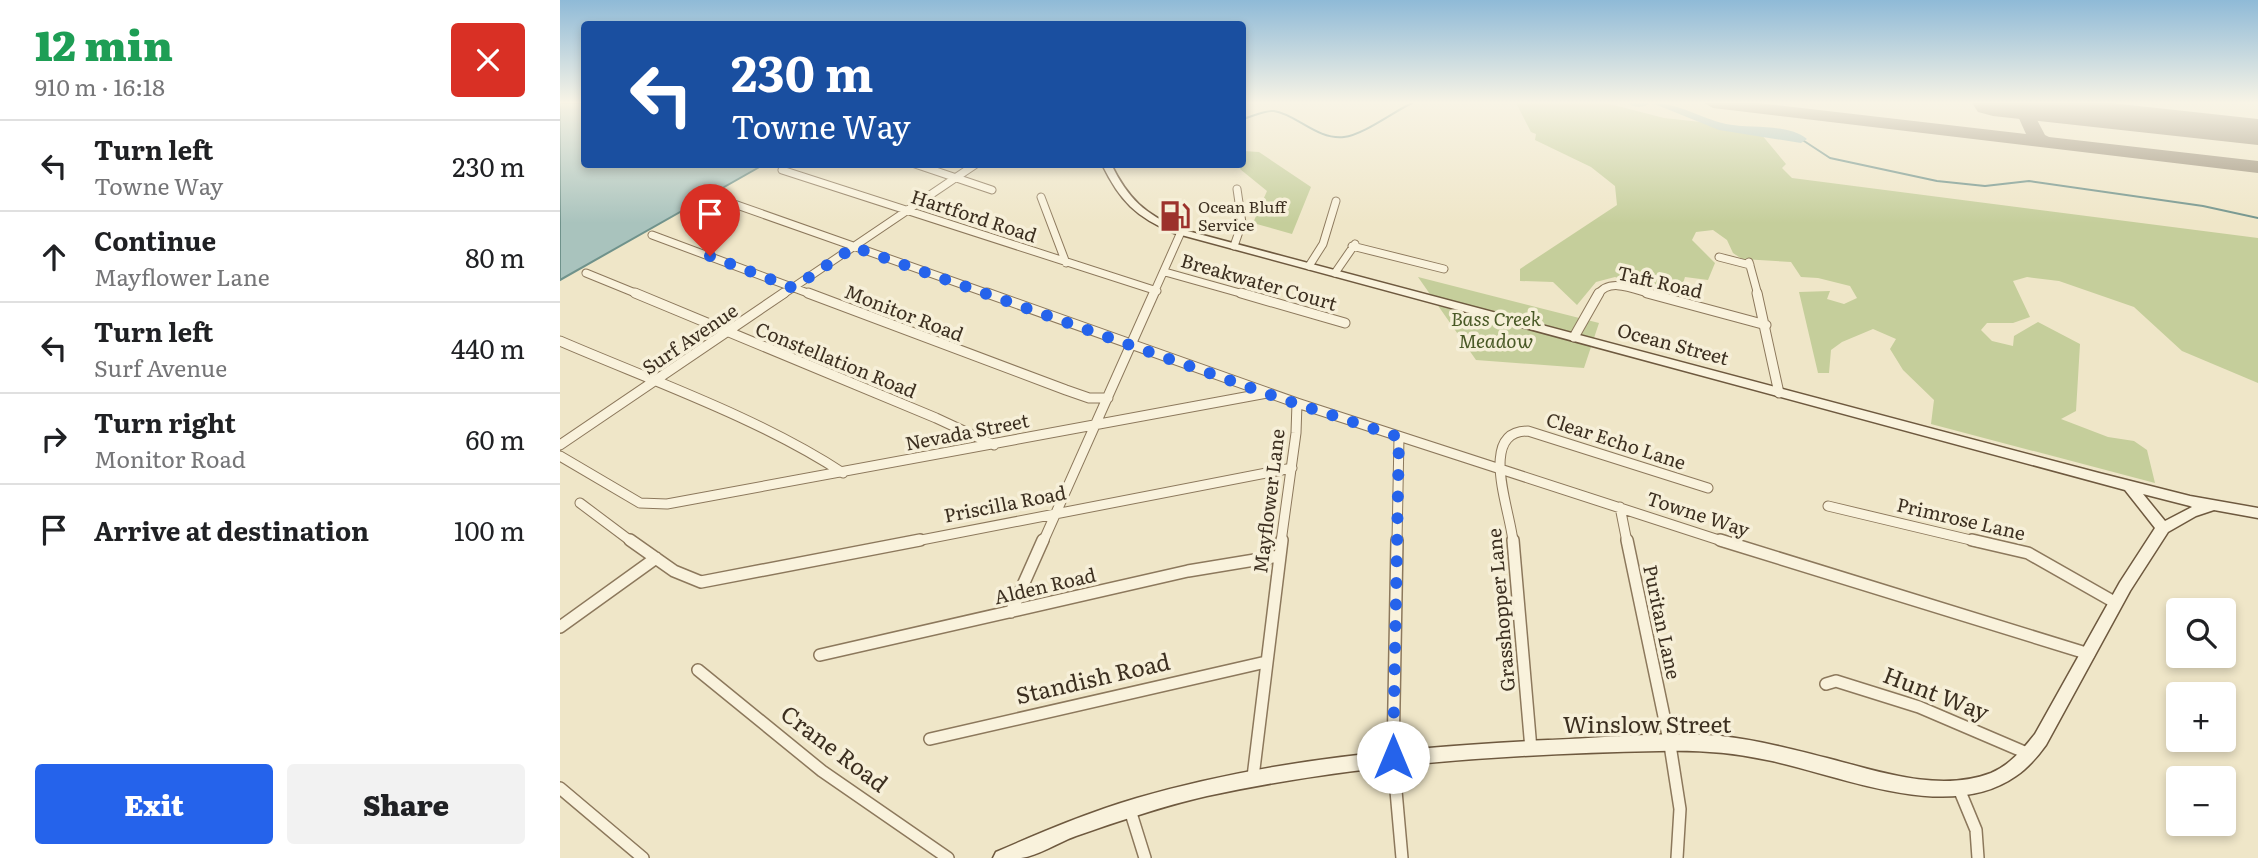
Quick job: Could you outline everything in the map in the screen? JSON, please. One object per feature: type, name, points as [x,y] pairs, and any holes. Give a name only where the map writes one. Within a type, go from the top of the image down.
[{"type":"main road","name":"Ocean Street","points":[[1108,168],[1133,208],[1154,222],[1181,232],[2130,486],[2213,506],[2258,513]]},
{"type":"main road","points":[[2130,486],[2163,528]]},
{"type":"main road","name":"Winslow Street","points":[[1003,858],[1077,827],[1206,786],[1393,757],[1531,749],[1720,744],[1881,780],[1942,790],[1981,785],[2002,776],[2029,754],[2041,740],[2116,603],[2163,528],[2192,512],[2213,506]]},
{"type":"street","points":[[928,168],[992,190]]},
{"type":"street","name":"Surf Avenue","points":[[560,445],[970,168]]},
{"type":"street","name":"Hartford Road","points":[[782,170],[1157,291]]},
{"type":"street","points":[[1234,247],[1242,223],[1237,189]]},
{"type":"street","points":[[1041,197],[1066,262]]},
{"type":"street","name":"Mayflower Lane","points":[[717,198],[1297,404],[1292,468],[1253,777]]},
{"type":"street","points":[[1309,266],[1323,244],[1336,201]]},
{"type":"street","points":[[1011,612],[1133,345],[1181,232]]},
{"type":"street","name":"Monitor Road","points":[[652,235],[1089,398],[1108,398]]},
{"type":"street","points":[[1335,273],[1353,245],[1444,269]]},
{"type":"street","points":[[1719,257],[1749,263],[1766,325],[1779,393]]},
{"type":"street","name":"Breakwater Court","points":[[1165,272],[1345,323]]},
{"type":"street","name":"Constellation Road","points":[[586,273],[936,418],[995,446]]},
{"type":"street","name":"Taft Road","points":[[1574,337],[1601,289],[1612,284],[1766,325]]},
{"type":"street","points":[[560,341],[652,383],[768,430],[843,473]]},
{"type":"street","name":"Nevada Street","points":[[560,456],[640,503],[674,503],[995,446],[1267,393]]},
{"type":"street","name":"Towne Way","points":[[1297,404],[2089,654]]},
{"type":"street","name":"Clear Echo Lane","points":[[1501,470],[1498,462],[1507,438],[1516,431],[1525,430],[1708,488]]},
{"type":"street","points":[[1399,437],[1393,757],[1402,858]]},
{"type":"street","name":"Priscilla Road","points":[[580,503],[601,515],[688,580],[701,582],[1292,468]]},
{"type":"street","name":"Grasshopper Lane","points":[[1501,470],[1512,528],[1531,749]]},
{"type":"street","name":"Primrose Lane","points":[[1828,506],[2028,553],[2116,603]]},
{"type":"street","name":"Puritan Lane","points":[[1620,507],[1670,744],[1680,809],[1677,858]]},
{"type":"street","name":"Alden Road","points":[[820,655],[1188,571],[1279,556]]},
{"type":"street","points":[[560,627],[656,558]]},
{"type":"street","name":"Standish Road","points":[[930,739],[1266,662]]},
{"type":"street","name":"Crane Road","points":[[698,670],[822,771],[948,858]]},
{"type":"street","name":"Hunt Way","points":[[1826,684],[1836,681],[1919,708],[2029,754]]},
{"type":"street","points":[[560,788],[643,858]]},
{"type":"street","points":[[1959,789],[1976,830],[1978,858]]},
{"type":"street","points":[[1130,810],[1145,858]]},
{"type":"green space","points":[[1541,143],[1769,143],[1786,164],[1782,168],[1792,178],[2258,238],[2258,383],[2182,351],[2134,307],[2059,281],[2027,277],[2013,281],[2030,317],[2013,323],[1987,323],[1981,330],[1992,341],[2013,346],[2014,336],[2038,322],[2080,344],[2076,411],[2061,419],[2108,437],[2134,441],[2147,450],[2155,483],[1931,424],[1934,400],[1903,370],[1890,349],[1896,339],[1873,329],[1842,342],[1831,350],[1829,373],[1818,373],[1799,292],[1830,291],[1827,299],[1844,304],[1857,298],[1850,286],[1801,277],[1791,262],[1742,259],[1733,253],[1727,240],[1713,230],[1696,232],[1692,240],[1715,263],[1708,280],[1685,277],[1679,296],[1615,277],[1596,282],[1577,305],[1553,282],[1520,281],[1520,269],[1617,205],[1615,186],[1591,167]]},
{"type":"green space","points":[[1246,151],[1259,152],[1311,187],[1292,234],[1253,223],[1267,191],[1240,169],[1246,168]]},
{"type":"green space","name":"Bass Creek Meadow","points":[[1418,277],[1599,323],[1584,368],[1476,360]]},
{"type":"water","points":[[560,143],[581,143],[581,168],[758,168],[560,280]]},
{"type":"waterway","points":[[1807,143],[1830,158],[1937,181],[1985,186],[2029,181],[2203,206],[2258,218]]},
{"type":"taxiway","points":[[2054,143],[2258,167]]},
{"type":"place","name":"Ocean Bluff Service","points":[[1175,216]]},
{"type":"route","points":[[710,256],[793,288],[854,247],[1282,399],[1399,437],[1393,757]]}]
